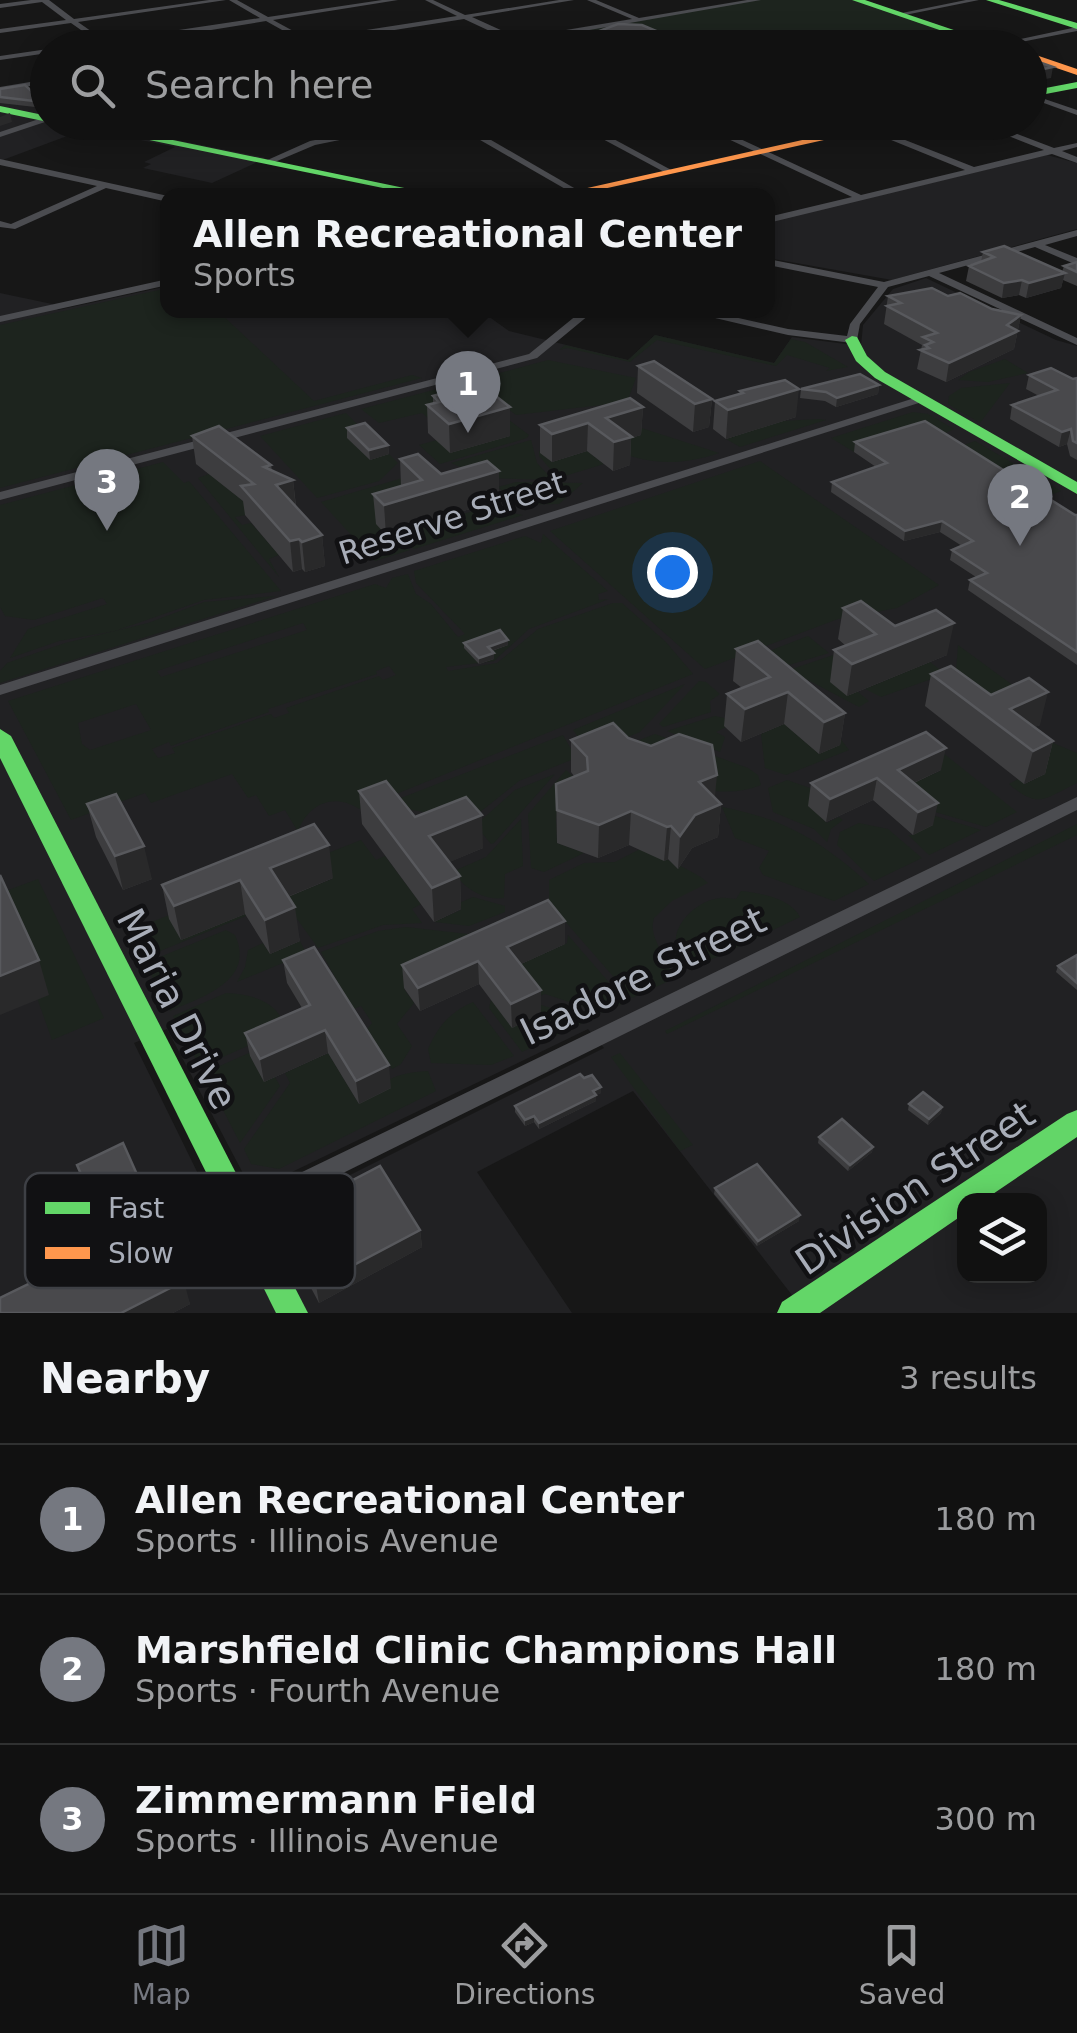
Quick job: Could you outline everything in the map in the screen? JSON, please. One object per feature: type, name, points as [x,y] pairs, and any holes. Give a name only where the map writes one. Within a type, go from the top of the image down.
[{"type":"street","points":[[0,6],[44,0],[85,30]]},
{"type":"street","points":[[0,31],[223,0]]},
{"type":"street","points":[[232,0],[288,30]]},
{"type":"street","points":[[199,30],[396,0]]},
{"type":"street","points":[[428,0],[494,30]]},
{"type":"street","points":[[376,30],[571,0]]},
{"type":"street","points":[[590,0],[638,20]]},
{"type":"street","points":[[724,0],[735,4]]},
{"type":"street","points":[[577,30],[758,0]]},
{"type":"street","points":[[856,0],[950,30]]},
{"type":"street","points":[[900,14],[976,0]]},
{"type":"street","points":[[990,0],[1077,27]]},
{"type":"street","points":[[1047,34],[1077,27]]},
{"type":"street","points":[[0,58],[30,54]]},
{"type":"street","points":[[1047,62],[1077,72]]},
{"type":"street","points":[[0,89],[30,84]]},
{"type":"street","points":[[1047,91],[1077,85]]},
{"type":"street","points":[[1047,102],[1077,113]]},
{"type":"street","points":[[0,109],[30,115]]},
{"type":"street","points":[[0,134],[30,124]]},
{"type":"street","points":[[157,140],[393,188]]},
{"type":"street","points":[[266,162],[304,145],[331,140]]},
{"type":"street","points":[[482,140],[559,188]]},
{"type":"street","points":[[610,140],[672,172]]},
{"type":"street","points":[[735,140],[859,197]]},
{"type":"street","points":[[597,188],[816,140]]},
{"type":"street","points":[[901,140],[973,170]]},
{"type":"street","points":[[1024,140],[1077,160]]},
{"type":"street","points":[[775,218],[1077,145]]},
{"type":"street","points":[[0,162],[160,197]]},
{"type":"street","points":[[6,225],[106,185]]},
{"type":"street","points":[[775,263],[884,285],[1077,232]]},
{"type":"street","points":[[1036,244],[1077,262]]},
{"type":"street","points":[[831,274],[862,284],[872,303]]},
{"type":"street","points":[[930,274],[1075,342]]},
{"type":"street","points":[[0,319],[160,284]]},
{"type":"street","points":[[884,285],[854,324],[852,340],[870,367],[1077,489]]},
{"type":"street","points":[[0,496],[532,356],[580,318]]},
{"type":"street","points":[[723,318],[797,334],[852,340]]},
{"type":"street","name":"Reserve Street","points":[[0,690],[921,399]]},
{"type":"street","name":"Maria Drive","points":[[0,736],[220,1173]]},
{"type":"street","name":"Isadore Street","points":[[321,1173],[1077,802]]},
{"type":"street","name":"Division Street","points":[[793,1313],[1077,1122]]},
{"type":"street","name":"Maria Drive","points":[[279,1288],[292,1313]]},
{"type":"shaded area","points":[[758,0],[856,0],[944,30],[579,30]]},
{"type":"shaded area","points":[[25,85],[30,89],[30,140],[56,140],[0,161],[0,89]]},
{"type":"shaded area","points":[[140,140],[177,140],[266,158],[212,183],[143,168],[151,164],[144,162],[175,147]]},
{"type":"shaded area","points":[[1047,155],[1077,163],[1077,229],[892,280],[775,259],[775,220]]},
{"type":"shaded area","points":[[926,278],[1056,340],[1077,346],[1077,1313],[806,1313],[633,1091],[477,1172],[572,1313],[0,1313],[0,293],[52,304],[58,310],[160,288],[160,318],[491,318],[509,331],[628,360],[655,335],[774,363],[792,337],[861,346],[863,325],[893,289]],"holes":[[[167,1029],[243,1173],[290,1173],[588,1029],[604,1048],[354,1173],[355,1288],[25,1288],[25,1173],[198,1173],[134,1043]]]},
{"type":"shaded area","points":[[160,290],[160,318],[225,318],[314,401],[412,375],[422,378],[0,488],[0,325]]},
{"type":"shaded area","points":[[655,335],[774,363],[791,339],[805,342],[848,367],[826,371],[830,368],[787,355],[776,366],[657,340],[630,362],[567,348],[559,350],[565,345],[628,360]]},
{"type":"shaded area","points":[[1005,359],[1028,373],[988,382],[958,380],[969,372]]},
{"type":"shaded area","points":[[548,360],[636,378],[627,402],[516,415],[470,381]]},
{"type":"shaded area","points":[[464,382],[501,413],[434,423],[422,413],[379,423],[361,409]]},
{"type":"shaded area","points":[[1010,383],[980,423],[948,404],[949,396],[961,388]]},
{"type":"shaded area","points":[[913,412],[928,414],[954,429],[936,438],[854,452],[831,438]]},
{"type":"shaded area","points":[[346,413],[366,433],[348,438],[370,459],[389,454],[398,463],[379,481],[317,498],[260,436]]},
{"type":"shaded area","points":[[509,420],[529,435],[527,438],[440,464],[419,445]]},
{"type":"shaded area","points":[[826,420],[740,447],[726,439],[782,421]]},
{"type":"shaded area","points":[[629,424],[719,453],[661,462],[605,446]]},
{"type":"shaded area","points":[[531,440],[537,463],[553,480],[486,478],[451,463]]},
{"type":"shaded area","points":[[975,441],[1061,491],[1033,502],[958,447]]},
{"type":"shaded area","points":[[545,450],[552,462],[587,451],[604,464],[558,478],[539,456],[539,451]]},
{"type":"shaded area","points":[[760,461],[939,585],[897,608],[838,619],[705,669],[550,531]]},
{"type":"shaded area","points":[[163,462],[184,483],[189,481],[281,591],[204,600],[115,631],[59,641],[10,658],[28,629],[107,604],[103,598],[34,620],[5,616],[0,607],[0,505]]},
{"type":"shaded area","points":[[433,469],[393,533],[410,550],[375,561],[321,502]]},
{"type":"shaded area","points":[[209,474],[247,504],[251,514],[235,517],[242,525],[251,523],[279,555],[269,559],[279,577],[198,478]]},
{"type":"shaded area","points":[[516,482],[583,483],[559,504],[517,505],[498,487]]},
{"type":"shaded area","points":[[485,508],[523,515],[414,549],[396,532]]},
{"type":"shaded area","points":[[543,534],[608,591],[598,594],[599,600],[609,599],[529,629],[494,661],[446,667],[448,671],[497,663],[538,629],[622,603],[666,642],[693,674],[359,809],[340,802],[322,804],[308,815],[298,832],[285,810],[269,816],[256,795],[248,798],[232,774],[151,803],[145,793],[71,820],[8,701],[375,584],[386,588],[392,578],[408,574],[416,594],[431,604],[458,637],[465,634],[416,583],[414,571],[525,536],[541,543]],"holes":[[[303,623],[307,630],[161,677],[157,671]],[[389,666],[396,675],[383,680],[379,676],[286,708],[289,713],[274,718],[271,714],[172,748],[175,753],[158,758],[152,749],[269,712],[268,709],[377,674],[376,671]],[[136,704],[151,730],[90,750],[82,744],[78,723]]]},
{"type":"shaded area","points":[[276,596],[0,683],[0,671],[7,663],[65,643],[148,623],[204,602]]},
{"type":"shaded area","points":[[808,636],[829,653],[789,665],[759,655]]},
{"type":"shaded area","points":[[958,645],[1025,694],[1015,713],[956,672]]},
{"type":"shaded area","points":[[851,649],[858,692],[869,701],[859,707],[789,670]]},
{"type":"shaded area","points":[[930,662],[942,671],[937,677],[881,697],[865,689]]},
{"type":"shaded area","points":[[699,681],[720,694],[710,701],[711,712],[663,727],[659,724]]},
{"type":"shaded area","points":[[685,684],[640,732],[589,752],[573,730]]},
{"type":"shaded area","points":[[715,716],[738,721],[716,732],[725,737],[720,752],[667,731]]},
{"type":"shaded area","points":[[784,724],[819,754],[839,737],[849,750],[786,775],[765,768],[761,734]]},
{"type":"shaded area","points":[[655,734],[748,768],[758,775],[761,785],[723,792],[703,789],[608,752]]},
{"type":"shaded area","points":[[563,735],[576,758],[519,781],[470,820],[383,805]]},
{"type":"shaded area","points":[[1053,743],[1077,753],[1077,783],[1042,799],[1028,797],[1009,784],[1018,779],[1025,784],[1043,775],[1024,746]]},
{"type":"shaded area","points":[[942,752],[1017,812],[986,827],[932,811],[894,792],[940,771]]},
{"type":"shaded area","points":[[566,770],[583,785],[556,817],[557,843],[584,853],[544,872],[531,868],[528,814]]},
{"type":"shaded area","points":[[555,774],[491,844],[476,826],[478,823],[515,790]]},
{"type":"shaded area","points":[[787,780],[810,788],[822,799],[809,806],[827,823],[839,817],[843,820],[831,829],[827,842],[814,829],[773,812],[768,788]]},
{"type":"shaded area","points":[[722,807],[784,825],[835,856],[869,884],[834,901],[763,875],[759,868],[769,851],[735,838]]},
{"type":"shaded area","points":[[933,816],[981,830],[929,855],[908,835],[913,835]]},
{"type":"shaded area","points":[[521,819],[523,866],[505,874],[504,898],[489,897],[468,888],[454,871],[486,857]]},
{"type":"shaded area","points":[[859,823],[888,829],[922,858],[874,881],[837,845],[840,832]]},
{"type":"shaded area","points":[[1077,824],[1077,835],[667,1034],[665,1031]]},
{"type":"shaded area","points":[[361,840],[376,860],[385,856],[421,904],[412,909],[422,923],[383,925],[318,948],[297,919],[288,923],[275,902],[332,879],[318,857]]},
{"type":"shaded area","points":[[640,849],[687,869],[708,883],[672,901],[654,918],[654,934],[671,980],[632,998],[549,903],[549,880],[584,863],[615,862]]},
{"type":"shaded area","points":[[38,879],[104,1018],[52,1040],[0,893]]},
{"type":"shaded area","points":[[741,891],[783,901],[800,917],[704,963],[679,950],[678,929],[685,918],[707,902],[736,899]]},
{"type":"shaded area","points":[[473,897],[505,906],[505,912],[469,926],[434,922],[461,910],[457,904]]},
{"type":"shaded area","points":[[177,912],[246,916],[143,958],[129,931]]},
{"type":"shaded area","points":[[505,918],[516,919],[404,989],[414,1003],[397,1024],[412,1046],[401,1064],[392,1069],[375,1042],[365,1046],[360,1038],[372,1023],[361,1006],[344,1013],[345,995],[321,952],[378,931],[406,927],[468,934]]},
{"type":"shaded area","points":[[226,930],[235,935],[240,951],[232,976],[210,993],[170,1011],[145,963]]},
{"type":"shaded area","points":[[568,935],[626,1002],[603,1013],[545,994],[540,996],[508,970],[567,943]]},
{"type":"shaded area","points":[[300,941],[305,951],[302,955],[237,982],[248,950],[263,943],[270,954]]},
{"type":"shaded area","points":[[226,993],[258,999],[282,1019],[277,1033],[200,1067],[173,1016]]},
{"type":"shaded area","points":[[491,1000],[512,1027],[538,1004],[589,1020],[522,1052],[489,1008]]},
{"type":"shaded area","points":[[473,1002],[514,1056],[491,1065],[431,1063],[428,1049],[441,1027],[451,1015]]},
{"type":"shaded area","points":[[311,1025],[275,1077],[280,1086],[240,1143],[204,1073]]},
{"type":"shaded area","points":[[328,1053],[359,1104],[383,1084],[406,1074],[428,1071],[436,1091],[279,1169],[251,1164],[244,1149],[290,1083],[285,1073]]},
{"type":"shaded area","points":[[620,1053],[693,1145],[680,1151],[611,1057]]},
{"type":"building","points":[[618,24],[654,30],[602,30]]},
{"type":"building","points":[[25,85],[30,90],[30,100],[0,97],[0,89]]},
{"type":"building","points":[[1004,246],[1065,273],[1029,283],[1004,283],[969,266],[994,257],[983,252]]},
{"type":"building","points":[[1077,262],[1077,272],[1064,266]]},
{"type":"building","points":[[932,288],[948,296],[960,293],[992,309],[1021,315],[1007,325],[1018,331],[949,363],[920,350],[929,348],[925,345],[933,342],[923,337],[937,333],[887,306],[901,303],[888,296]]},
{"type":"building","points":[[654,361],[712,399],[695,404],[638,366]]},
{"type":"building","points":[[1051,368],[1077,378],[1077,443],[1071,429],[1062,432],[1012,405],[1057,390],[1029,375]]},
{"type":"building","points":[[860,374],[879,385],[837,398],[826,392],[801,389]]},
{"type":"building","points":[[785,380],[799,389],[728,410],[715,401],[743,393],[740,391]]},
{"type":"building","points":[[465,387],[472,393],[487,389],[510,407],[449,424],[427,405],[439,402],[433,396]]},
{"type":"building","points":[[630,398],[643,407],[606,418],[632,437],[614,442],[588,423],[552,434],[540,425]]},
{"type":"building","points":[[925,421],[1077,515],[1077,652],[970,580],[987,573],[952,550],[973,541],[942,521],[905,531],[832,482],[887,463],[855,442]]},
{"type":"building","points":[[365,423],[388,445],[369,450],[347,428]]},
{"type":"building","points":[[219,426],[271,465],[264,467],[293,480],[276,485],[322,535],[302,542],[290,541],[241,486],[254,484],[192,436]]},
{"type":"building","points":[[418,454],[441,474],[487,461],[499,471],[384,505],[373,494],[422,480],[400,459]]},
{"type":"building","points":[[861,601],[895,626],[936,610],[954,623],[852,664],[834,650],[876,634],[843,608]]},
{"type":"building","points":[[500,630],[508,640],[488,647],[494,653],[479,658],[464,643]]},
{"type":"building","points":[[758,641],[845,713],[824,722],[788,692],[745,709],[727,694],[770,677],[736,649]]},
{"type":"building","points":[[951,666],[991,695],[1029,678],[1048,692],[1010,709],[1053,741],[1033,751],[931,674]]},
{"type":"building","points":[[613,723],[628,738],[651,746],[679,734],[712,745],[717,775],[699,782],[721,804],[695,815],[680,836],[671,826],[631,811],[599,825],[557,810],[556,784],[588,771],[587,757],[571,740]]},
{"type":"building","points":[[926,732],[946,748],[898,770],[938,803],[918,812],[877,778],[830,799],[811,783]]},
{"type":"building","points":[[386,781],[415,817],[466,797],[482,815],[429,836],[460,876],[432,888],[359,791]]},
{"type":"building","points":[[116,794],[144,846],[115,856],[87,804]]},
{"type":"building","points":[[314,824],[329,845],[270,868],[295,907],[265,920],[240,880],[174,906],[162,885]]},
{"type":"building","points":[[0,875],[39,960],[0,976]]},
{"type":"building","points":[[548,900],[565,921],[507,947],[541,990],[511,1004],[478,961],[418,988],[402,965]]},
{"type":"building","points":[[314,947],[389,1065],[356,1081],[325,1030],[260,1059],[245,1033],[310,1005],[283,960]]},
{"type":"building","points":[[1077,955],[1077,983],[1058,966]]},
{"type":"building","points":[[580,1074],[584,1078],[592,1075],[601,1087],[593,1091],[596,1095],[539,1123],[534,1116],[525,1120],[515,1106]]},
{"type":"building","points":[[923,1092],[942,1107],[929,1119],[909,1104]]},
{"type":"building","points":[[842,1119],[873,1147],[850,1165],[819,1137]]},
{"type":"building","points":[[123,1143],[136,1173],[81,1173],[77,1165]]},
{"type":"building","points":[[757,1164],[800,1215],[758,1241],[715,1188]]},
{"type":"building","points":[[380,1166],[420,1230],[355,1264],[355,1179]]},
{"type":"building","points":[[25,1286],[170,1288],[121,1313],[0,1313],[0,1298]]},
{"type":"traffic: fast","points":[[856,0],[948,30]]},
{"type":"traffic: fast","points":[[990,0],[1077,26]]},
{"type":"traffic: fast","points":[[1047,91],[1077,85]]},
{"type":"traffic: fast","points":[[0,109],[30,115]]},
{"type":"traffic: fast","points":[[157,140],[397,188]]},
{"type":"traffic: fast","points":[[852,340],[861,358],[880,375],[1077,489]]},
{"type":"traffic: fast","points":[[0,736],[221,1173]]},
{"type":"traffic: fast","points":[[793,1313],[1077,1122]]},
{"type":"traffic: fast","points":[[279,1288],[292,1313]]},
{"type":"traffic: slow","points":[[1047,62],[1077,72]]},
{"type":"traffic: slow","points":[[594,188],[817,140]]},
{"type":"place","name":"Allen Recreational Center","points":[[468,433]]},
{"type":"place","name":"Zimmermann Field","points":[[107,531]]},
{"type":"place","name":"Marshfield Clinic Champions Hall","points":[[1020,546]]}]
